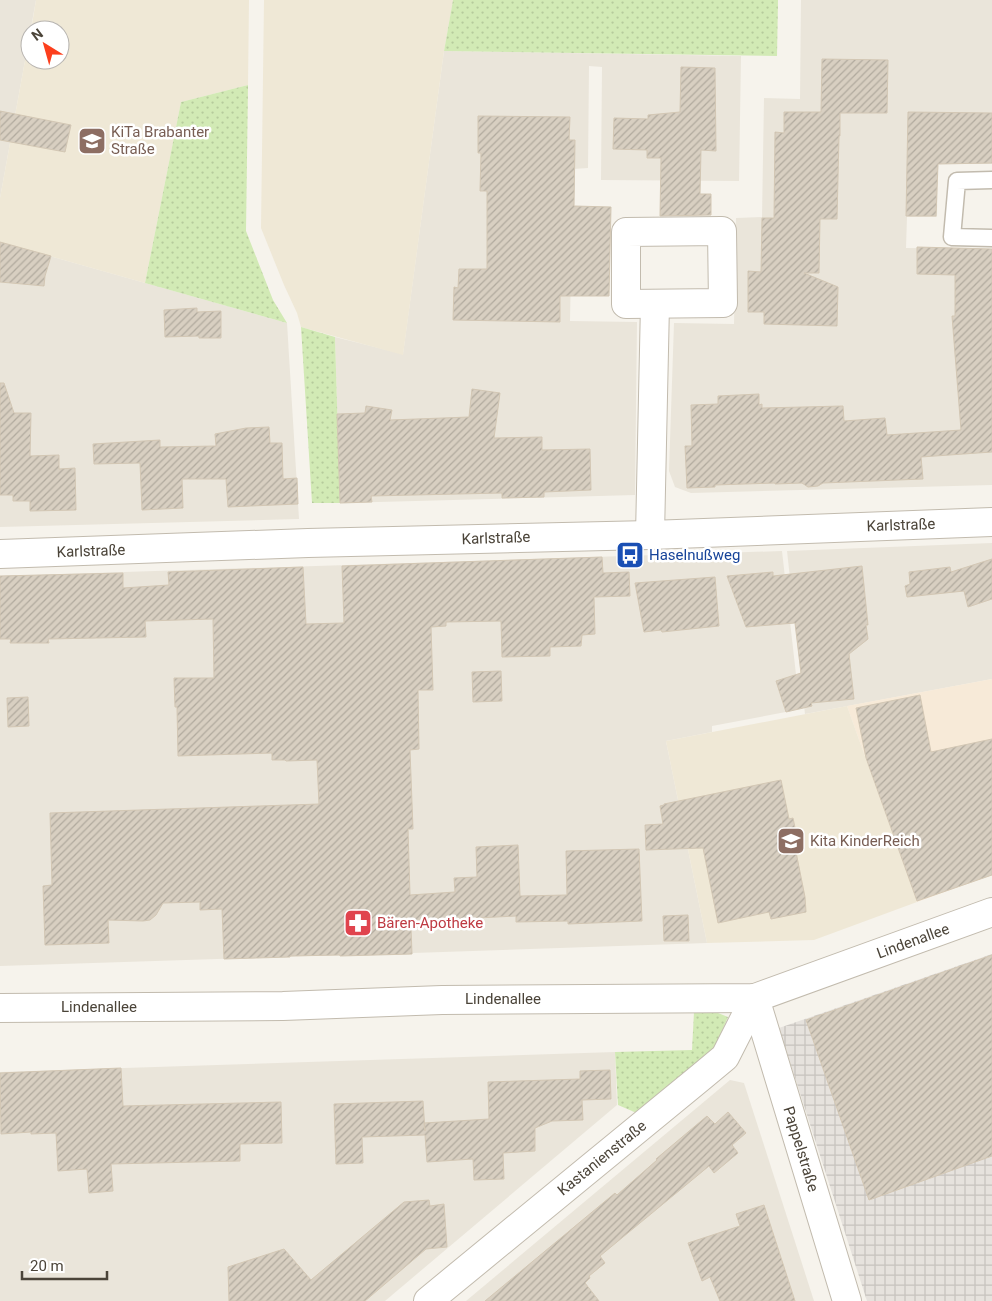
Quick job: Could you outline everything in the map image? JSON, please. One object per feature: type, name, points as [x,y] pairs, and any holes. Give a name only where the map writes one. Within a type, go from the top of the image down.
[{"type":"street","points":[[650,535],[655,304]]},
{"type":"street","name":"Karlstraße","points":[[0,554],[308,543],[650,535],[992,522]]},
{"type":"street","name":"Lindenallee","points":[[0,1008],[283,1006],[442,1000],[755,998],[992,912]]},
{"type":"street","name":"Kastanienstraße","points":[[428,1301],[701,1078],[725,1056],[755,998]]},
{"type":"street","name":"Pappelstraße","points":[[755,998],[847,1301]]},
{"type":"lane","points":[[992,180],[957,181],[952,237],[992,238]]},
{"type":"shaded area","points":[[0,0],[36,0],[32,20],[20,20],[20,70],[23,70],[0,198]]},
{"type":"shaded area","name":"KiTa Brabanter Straße","points":[[36,0],[249,0],[248,85],[181,102],[145,283],[0,242],[0,198],[23,70],[70,70],[70,20],[33,20]]},
{"type":"shaded area","points":[[264,0],[453,0],[444,51],[403,355],[301,327],[297,313],[261,228]]},
{"type":"shaded area","points":[[801,0],[992,0],[992,164],[969,164],[969,138],[938,138],[937,217],[907,217],[906,248],[992,249],[992,485],[691,493],[675,487],[669,471],[674,323],[734,324],[736,218],[762,217],[764,98],[800,99]]},
{"type":"shaded area","points":[[444,51],[741,56],[739,181],[601,180],[602,67],[589,66],[588,168],[573,169],[570,321],[637,322],[635,495],[340,503],[335,337],[403,354]]},
{"type":"shaded area","points":[[0,242],[287,323],[299,519],[0,527]]},
{"type":"shaded area","points":[[992,543],[992,679],[805,714],[787,551]]},
{"type":"shaded area","points":[[782,551],[799,701],[791,711],[712,726],[712,732],[666,741],[707,943],[0,966],[0,576]]},
{"type":"shaded area","points":[[992,679],[992,875],[917,902],[847,706]]},
{"type":"shaded area","name":"Kita KinderReich","points":[[847,706],[917,902],[814,940],[707,943],[666,741]]},
{"type":"shaded area","points":[[992,954],[992,1301],[867,1301],[779,1028]]},
{"type":"shaded area","points":[[615,1052],[617,1105],[385,1301],[0,1301],[0,1072]]},
{"type":"shaded area","points":[[730,1080],[744,1083],[814,1301],[466,1301]]},
{"type":"green space","points":[[453,0],[778,0],[777,56],[444,51]]},
{"type":"green space","points":[[248,85],[246,231],[273,300],[287,323],[145,283],[181,102]]},
{"type":"green space","points":[[301,327],[335,337],[340,503],[312,503]]},
{"type":"green space","points":[[708,1009],[728,1017],[714,1049],[639,1114],[618,1105],[615,1052],[692,1050],[694,1012]]},
{"type":"building","points":[[822,59],[888,60],[887,113],[840,113],[837,219],[820,219],[819,273],[804,273],[838,287],[837,326],[764,324],[764,312],[748,312],[748,271],[761,272],[762,218],[774,218],[775,132],[784,133],[784,112],[821,112]]},
{"type":"building","points":[[681,67],[715,68],[716,151],[701,150],[700,194],[711,194],[711,215],[660,216],[661,158],[647,158],[647,150],[613,149],[614,118],[648,119],[648,115],[680,112]]},
{"type":"building","points":[[0,111],[71,125],[65,152],[0,140]]},
{"type":"building","points":[[908,112],[992,113],[992,163],[938,164],[936,216],[906,216]]},
{"type":"building","points":[[478,116],[570,117],[569,140],[575,140],[574,206],[611,207],[609,296],[560,296],[560,322],[453,320],[454,287],[458,288],[459,269],[487,269],[487,191],[480,191],[481,153],[478,153]]},
{"type":"building","points":[[0,242],[51,256],[44,286],[0,282]]},
{"type":"building","points":[[917,247],[992,249],[992,452],[921,457],[923,479],[823,483],[818,486],[808,487],[802,483],[775,483],[687,488],[685,446],[692,446],[691,405],[718,404],[718,396],[759,394],[759,405],[762,404],[762,408],[843,406],[844,421],[885,418],[887,435],[961,430],[952,316],[955,316],[955,275],[917,274]]},
{"type":"building","points":[[197,308],[197,312],[221,311],[221,338],[199,338],[199,336],[165,337],[164,310]]},
{"type":"building","points":[[0,383],[4,383],[14,413],[31,413],[30,456],[59,455],[59,469],[75,468],[76,510],[30,511],[30,501],[13,501],[13,495],[0,495]]},
{"type":"building","points":[[472,389],[500,393],[494,438],[542,437],[542,450],[590,449],[591,490],[544,492],[544,497],[502,498],[502,493],[371,496],[372,502],[340,503],[337,414],[365,413],[366,406],[392,410],[390,420],[469,417]]},
{"type":"building","points":[[269,427],[270,443],[282,443],[283,479],[297,478],[298,504],[228,507],[226,479],[182,479],[183,508],[142,510],[140,463],[94,464],[93,444],[160,440],[160,447],[216,446],[215,434],[246,428]]},
{"type":"building","points":[[602,557],[603,573],[629,572],[630,596],[594,597],[595,634],[582,635],[581,646],[550,647],[550,656],[502,657],[501,621],[446,622],[446,626],[431,627],[433,690],[418,690],[419,749],[410,750],[413,829],[408,829],[410,895],[455,892],[454,878],[477,877],[476,847],[518,845],[520,896],[567,895],[566,851],[639,849],[642,921],[568,924],[568,921],[516,922],[516,916],[458,919],[458,924],[411,928],[412,954],[224,959],[222,909],[200,910],[200,902],[163,903],[156,915],[150,920],[108,920],[109,943],[45,945],[43,886],[52,885],[50,813],[319,804],[317,760],[272,760],[272,753],[178,756],[177,707],[175,707],[174,678],[214,678],[213,619],[145,621],[146,637],[48,639],[49,643],[10,643],[11,639],[0,639],[0,576],[123,573],[123,588],[169,585],[168,572],[303,567],[306,624],[344,623],[342,566]]},
{"type":"building","points":[[992,559],[992,599],[968,607],[964,591],[907,597],[905,586],[910,584],[909,572],[950,567],[951,572]]},
{"type":"building","points":[[862,566],[868,639],[849,654],[854,699],[811,703],[812,706],[786,712],[776,681],[801,673],[795,623],[746,627],[727,576],[773,572],[773,576]]},
{"type":"building","points":[[715,577],[719,626],[644,632],[635,583]]},
{"type":"building","points":[[501,671],[502,701],[473,702],[472,672]]},
{"type":"building","points":[[920,695],[931,752],[992,739],[992,875],[917,901],[866,758],[856,708]]},
{"type":"building","points":[[28,697],[29,726],[8,727],[7,698]]},
{"type":"building","points":[[781,780],[789,819],[793,818],[799,847],[795,847],[805,897],[806,912],[771,919],[769,912],[718,923],[703,848],[646,850],[645,825],[663,824],[660,806],[664,804]]},
{"type":"building","points":[[688,915],[689,941],[664,941],[663,916]]},
{"type":"building","points":[[992,955],[992,1156],[869,1200],[806,1020]]},
{"type":"building","points":[[121,1068],[123,1106],[281,1102],[282,1143],[240,1144],[240,1161],[111,1164],[113,1191],[89,1193],[87,1169],[58,1171],[56,1133],[1,1134],[0,1073]]},
{"type":"building","points":[[610,1070],[611,1099],[582,1100],[583,1120],[552,1121],[535,1128],[535,1151],[503,1153],[504,1179],[474,1180],[473,1159],[427,1162],[425,1135],[362,1137],[363,1163],[336,1164],[334,1104],[423,1101],[424,1123],[489,1119],[488,1082],[580,1079],[580,1071]]},
{"type":"building","points":[[728,1112],[746,1133],[732,1145],[738,1153],[714,1173],[709,1166],[600,1256],[605,1263],[589,1276],[590,1278],[585,1283],[599,1301],[485,1301],[615,1193],[617,1195],[707,1116],[715,1124]]},
{"type":"building","points":[[429,1200],[430,1206],[444,1204],[447,1247],[426,1249],[365,1301],[229,1301],[228,1267],[284,1249],[311,1280],[404,1202]]},
{"type":"building","points":[[764,1205],[795,1301],[720,1301],[710,1277],[702,1281],[688,1243],[740,1226],[736,1214]]},
{"type":"place","name":"KiTa Brabanter Straße","points":[[92,141]]},
{"type":"place","name":"Haselnußweg","points":[[630,555]]},
{"type":"place","name":"Kita KinderReich","points":[[791,841]]},
{"type":"place","name":"Bären-Apotheke","points":[[358,923]]}]
